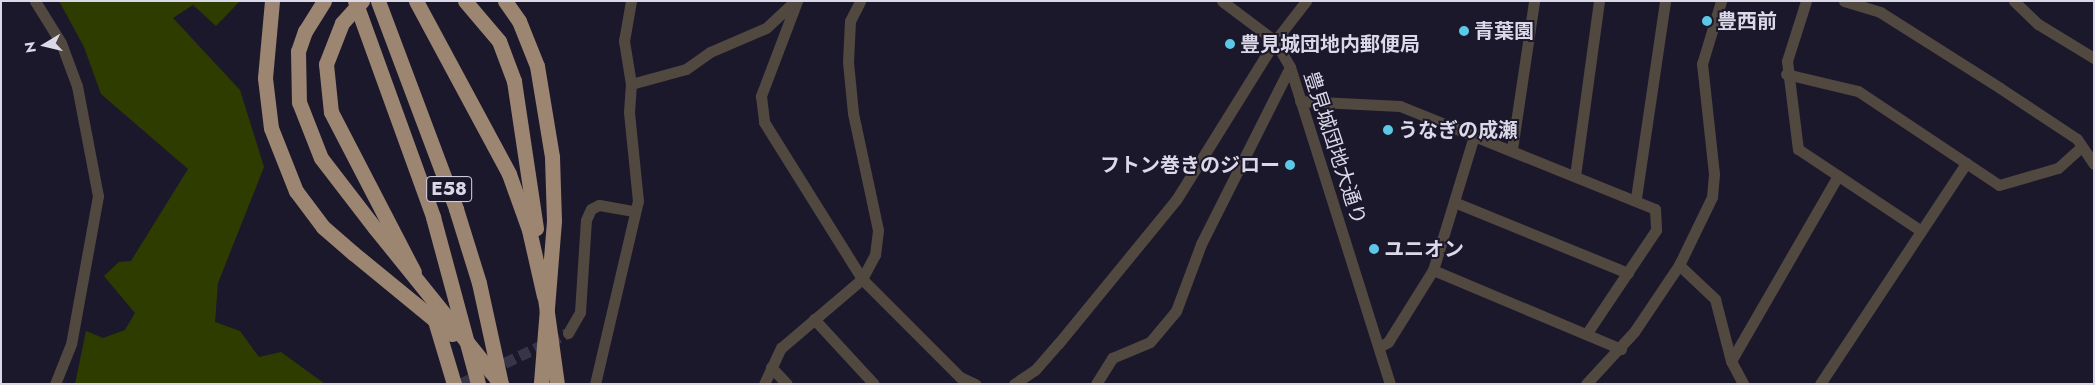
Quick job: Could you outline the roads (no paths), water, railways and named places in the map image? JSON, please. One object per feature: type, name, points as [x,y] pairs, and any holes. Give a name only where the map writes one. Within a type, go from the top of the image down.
[{"type":"highway","points":[[272,1],[265,78],[271,128],[296,191],[324,228],[481,360]]},
{"type":"highway","points":[[324,1],[305,30],[298,51],[299,102],[321,158],[501,384]]},
{"type":"highway","name":"E58","points":[[355,1],[433,217],[478,384]]},
{"type":"highway","points":[[362,1],[342,23],[326,64],[331,112],[429,303],[454,384]]},
{"type":"highway","name":"E58","points":[[378,1],[456,209],[479,284],[501,384]]},
{"type":"highway","points":[[416,1],[509,174],[533,244],[545,298]]},
{"type":"highway","points":[[466,1],[487,23],[507,60],[525,148],[557,384]]},
{"type":"highway","points":[[505,1],[519,21],[537,66],[552,158],[554,221],[541,384]]},
{"type":"street","points":[[34,1],[61,43],[78,86],[98,196],[71,344],[55,384]]},
{"type":"street","points":[[595,384],[616,307],[632,212],[639,190],[629,112],[631,84],[624,41],[631,1]]},
{"type":"street","points":[[631,84],[686,69],[710,52],[766,28],[796,1]]},
{"type":"street","points":[[796,1],[761,96],[764,122],[862,279],[960,377],[975,384]]},
{"type":"street","points":[[764,384],[781,348],[862,279],[876,255],[878,230],[853,113],[848,62],[850,21],[860,1]]},
{"type":"street","points":[[1222,1],[1275,41]]},
{"type":"street","points":[[1014,384],[1035,370],[1058,344],[1176,200],[1275,41],[1306,1]]},
{"type":"street","points":[[1512,149],[1534,1]]},
{"type":"street","points":[[1575,176],[1599,1]]},
{"type":"street","points":[[1636,198],[1665,1]]},
{"type":"street","points":[[1586,384],[1621,350],[1679,265],[1712,197],[1714,174],[1702,64],[1721,1]]},
{"type":"street","points":[[1806,1],[1786,74],[1798,149],[1920,230]]},
{"type":"street","points":[[1844,1],[1880,12],[2015,98],[2081,147],[2094,164]]},
{"type":"street","points":[[2014,1],[2038,24],[2094,58]]},
{"type":"street","name":"豊見城団地大通り","points":[[1275,41],[1290,67],[1390,384]]},
{"type":"street","points":[[1096,384],[1112,358],[1150,342],[1176,311],[1201,244],[1290,67]]},
{"type":"street","points":[[1786,74],[1858,92],[1999,185],[2058,168],[2081,147]]},
{"type":"street","points":[[1300,101],[1400,106],[1475,134],[1575,176],[1636,198],[1655,209],[1656,230],[1587,333]]},
{"type":"street","points":[[1379,346],[1388,342],[1434,270],[1475,134]]},
{"type":"street","points":[[1820,384],[1966,163]]},
{"type":"street","points":[[1731,360],[1838,176]]},
{"type":"street","points":[[1454,202],[1628,273]]},
{"type":"street","points":[[568,333],[580,312],[586,220],[591,209],[599,205],[632,212]]},
{"type":"street","points":[[1679,265],[1715,299],[1731,360],[1743,384]]},
{"type":"street","points":[[1434,270],[1587,333],[1621,350]]},
{"type":"street","points":[[814,319],[874,384]]},
{"type":"street","points":[[771,367],[787,384]]},
{"type":"tunnel","points":[[460,384],[568,333]]},
{"type":"place","name":"豊西前","points":[[1707,21]]},
{"type":"place","name":"青葉園","points":[[1464,31]]},
{"type":"place","name":"豊見城団地内郵便局","points":[[1230,44]]},
{"type":"place","name":"うなぎの成瀬","points":[[1388,130]]},
{"type":"place","name":"フトン巻きのジロー","points":[[1290,165]]},
{"type":"place","name":"ユニオン","points":[[1374,249]]}]
